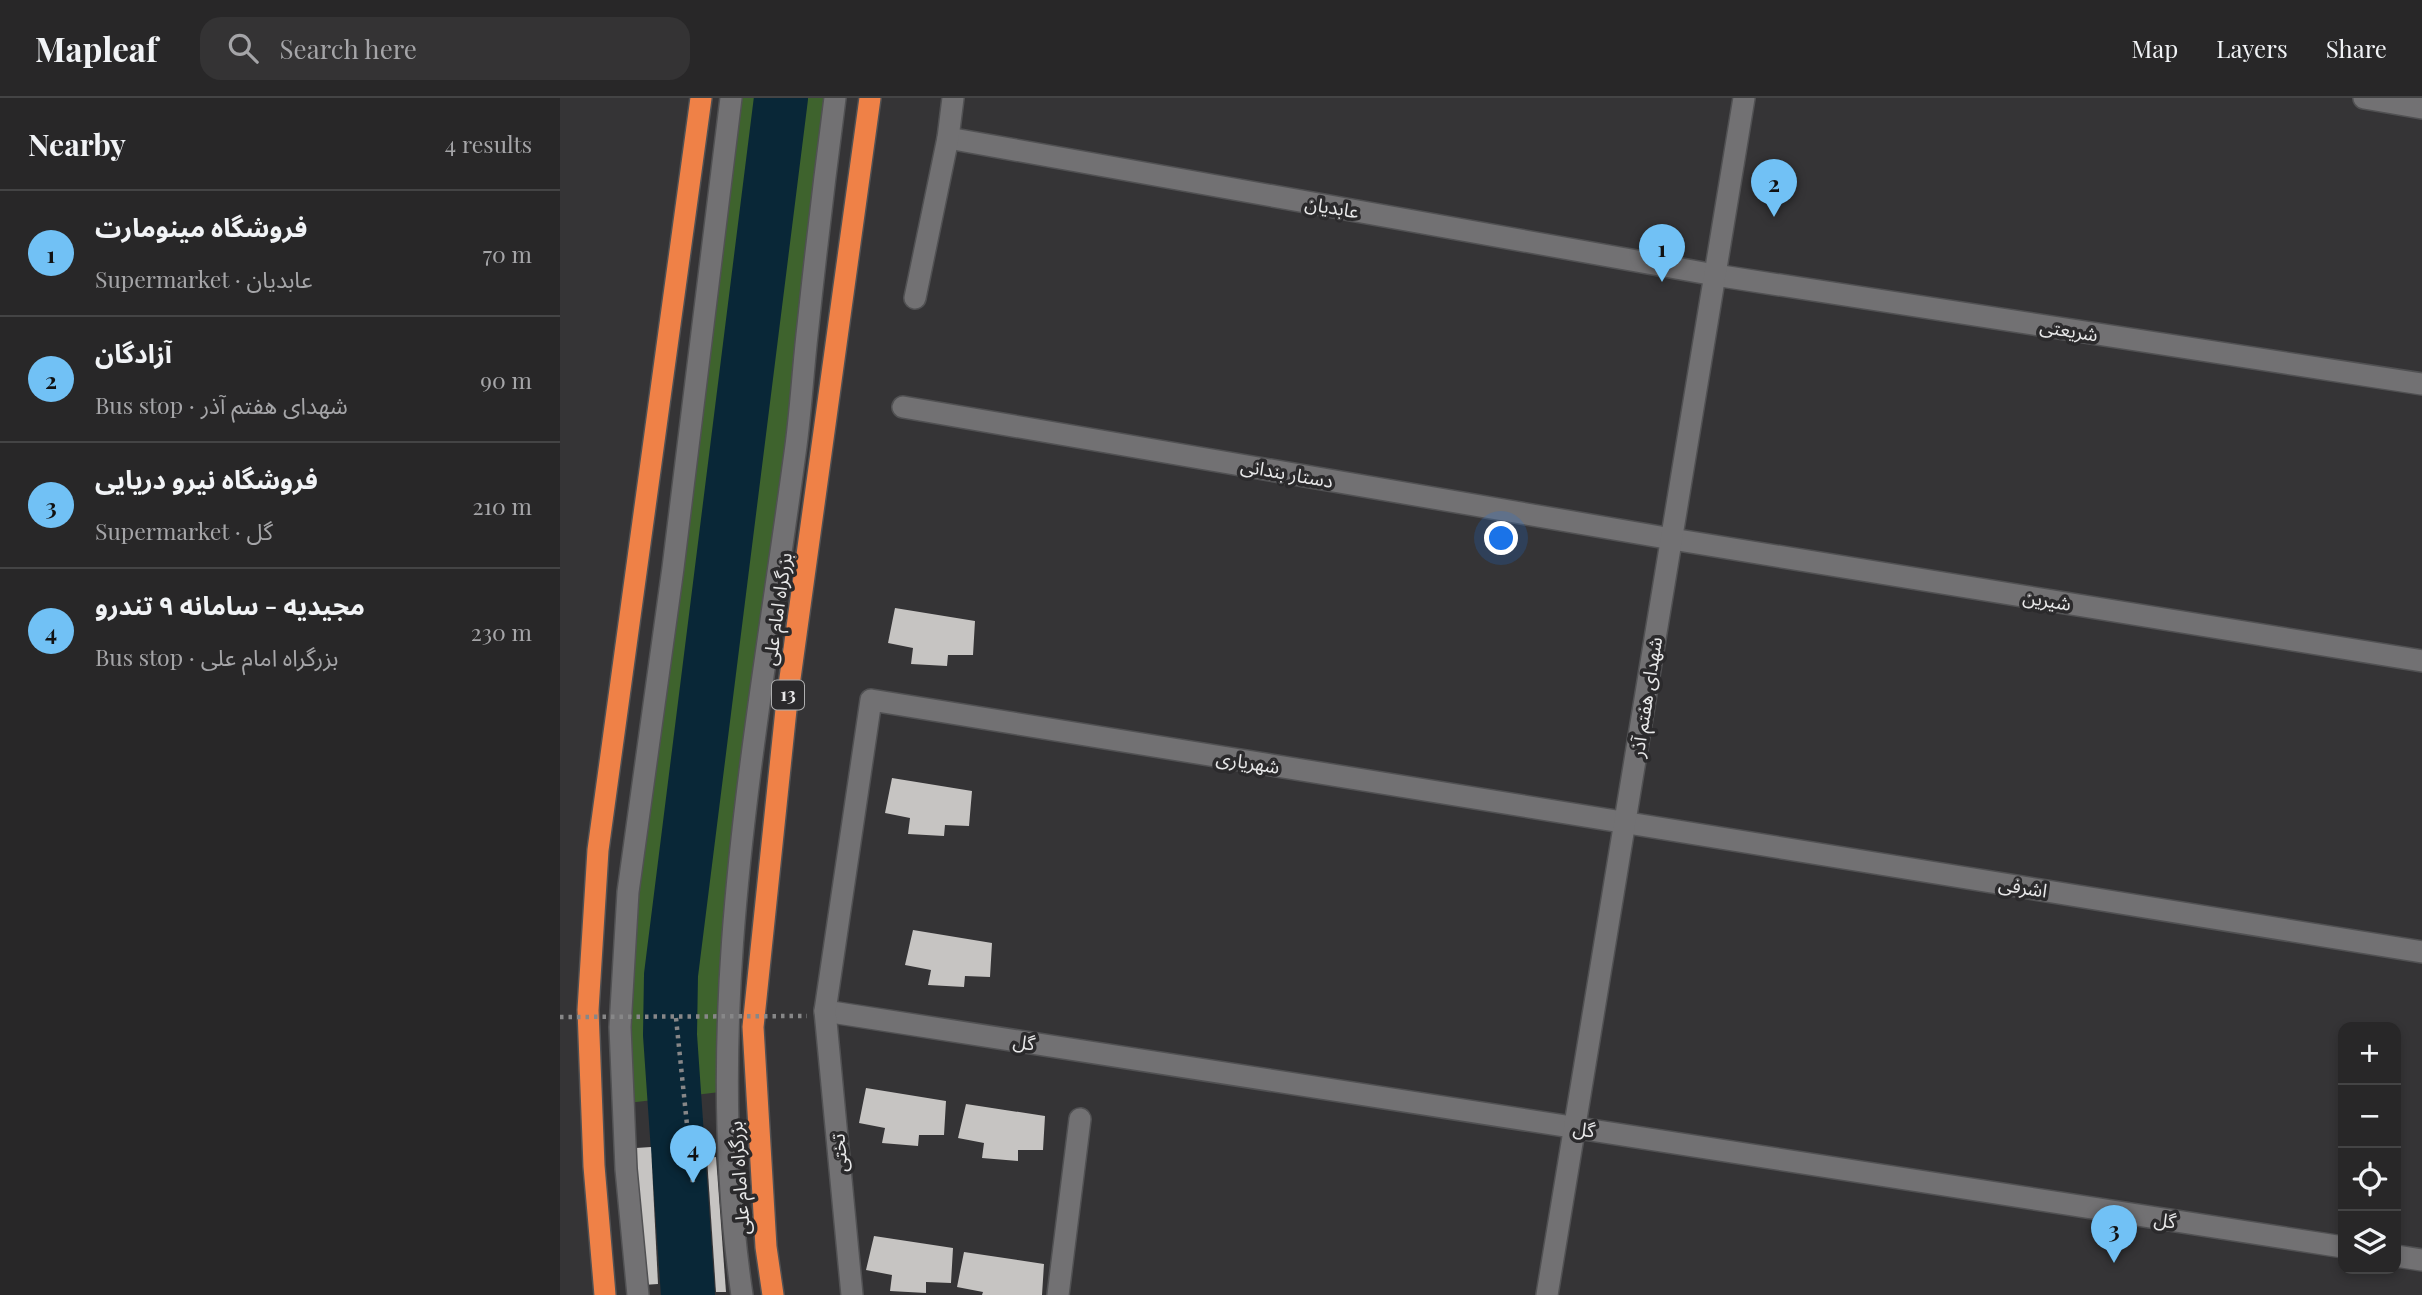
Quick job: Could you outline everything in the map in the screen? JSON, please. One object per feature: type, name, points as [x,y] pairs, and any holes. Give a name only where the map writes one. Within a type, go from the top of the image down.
[{"type":"highway","points":[[605,1295],[594,1166],[588,1010],[598,850],[701,98]]},
{"type":"highway","name":"بزرگراه امام علی","points":[[773,1295],[757,1120],[754,1014],[788,700],[870,98]]},
{"type":"street","points":[[638,1295],[626,1169],[620,1027],[628,892],[673,568],[731,98]]},
{"type":"street","points":[[742,1295],[735,1249],[725,1107],[726,1012],[751,754],[796,449],[817,236],[835,98]]},
{"type":"street","points":[[915,298],[948,138],[953,98]]},
{"type":"street","name":"شهدای هفتم آذر","points":[[1547,1295],[1744,98]]},
{"type":"street","points":[[2364,98],[2422,108]]},
{"type":"street","name":"عابدیان","points":[[948,138],[1715,275]]},
{"type":"street","name":"شریعتی","points":[[1715,275],[2422,384]]},
{"type":"street","name":"دستار بندانی","points":[[903,407],[1672,539]]},
{"type":"street","name":"شیرین","points":[[1672,539],[2422,661]]},
{"type":"street","name":"شهریاری","points":[[871,700],[1625,823]]},
{"type":"street","name":"تختی","points":[[852,1295],[816,1014],[871,700]]},
{"type":"street","name":"اشرفی","points":[[1625,823],[2422,952]]},
{"type":"street","name":"گل","points":[[816,1014],[1574,1127],[2338,1247]]},
{"type":"street","points":[[1058,1295],[1080,1119]]},
{"type":"street","points":[[2401,1257],[2422,1260]]},
{"type":"path","points":[[560,1017],[676,1018],[816,1014]]},
{"type":"path","points":[[676,1018],[694,1183]]},
{"type":"green space","points":[[739,98],[830,98],[788,431],[751,682],[727,874],[720,967],[720,1092],[628,1103],[630,964],[641,834]]},
{"type":"building","points":[[895,608],[975,621],[973,655],[948,655],[947,666],[911,664],[913,648],[888,643]]},
{"type":"building","points":[[892,778],[972,791],[969,826],[945,825],[944,836],[908,834],[910,818],[885,813]]},
{"type":"building","points":[[913,930],[992,943],[990,977],[965,976],[964,987],[928,985],[931,970],[905,965]]},
{"type":"building","points":[[866,1088],[946,1101],[944,1135],[919,1135],[918,1146],[882,1143],[885,1128],[859,1123]]},
{"type":"building","points":[[966,1104],[1045,1116],[1043,1150],[1018,1150],[1018,1161],[982,1158],[984,1143],[958,1138]]},
{"type":"building","points":[[651,1147],[658,1284],[643,1285],[636,1148]]},
{"type":"building","points":[[716,1157],[726,1292],[716,1292],[707,1158]]},
{"type":"building","points":[[874,1236],[953,1248],[951,1283],[926,1282],[926,1293],[890,1291],[892,1275],[866,1270]]},
{"type":"building","points":[[964,1252],[1044,1264],[1042,1295],[982,1295],[983,1292],[957,1287]]},
{"type":"waterway","points":[[688,1295],[670,1035],[671,975],[781,98]]},
{"type":"place","name":"آزادگان","points":[[1774,217]]},
{"type":"place","name":"فروشگاه مینومارت","points":[[1662,282]]},
{"type":"place","name":"مجیدیه - سامانه ۹ تندرو","points":[[693,1183]]},
{"type":"place","name":"فروشگاه نیرو دریایی","points":[[2114,1263]]}]
